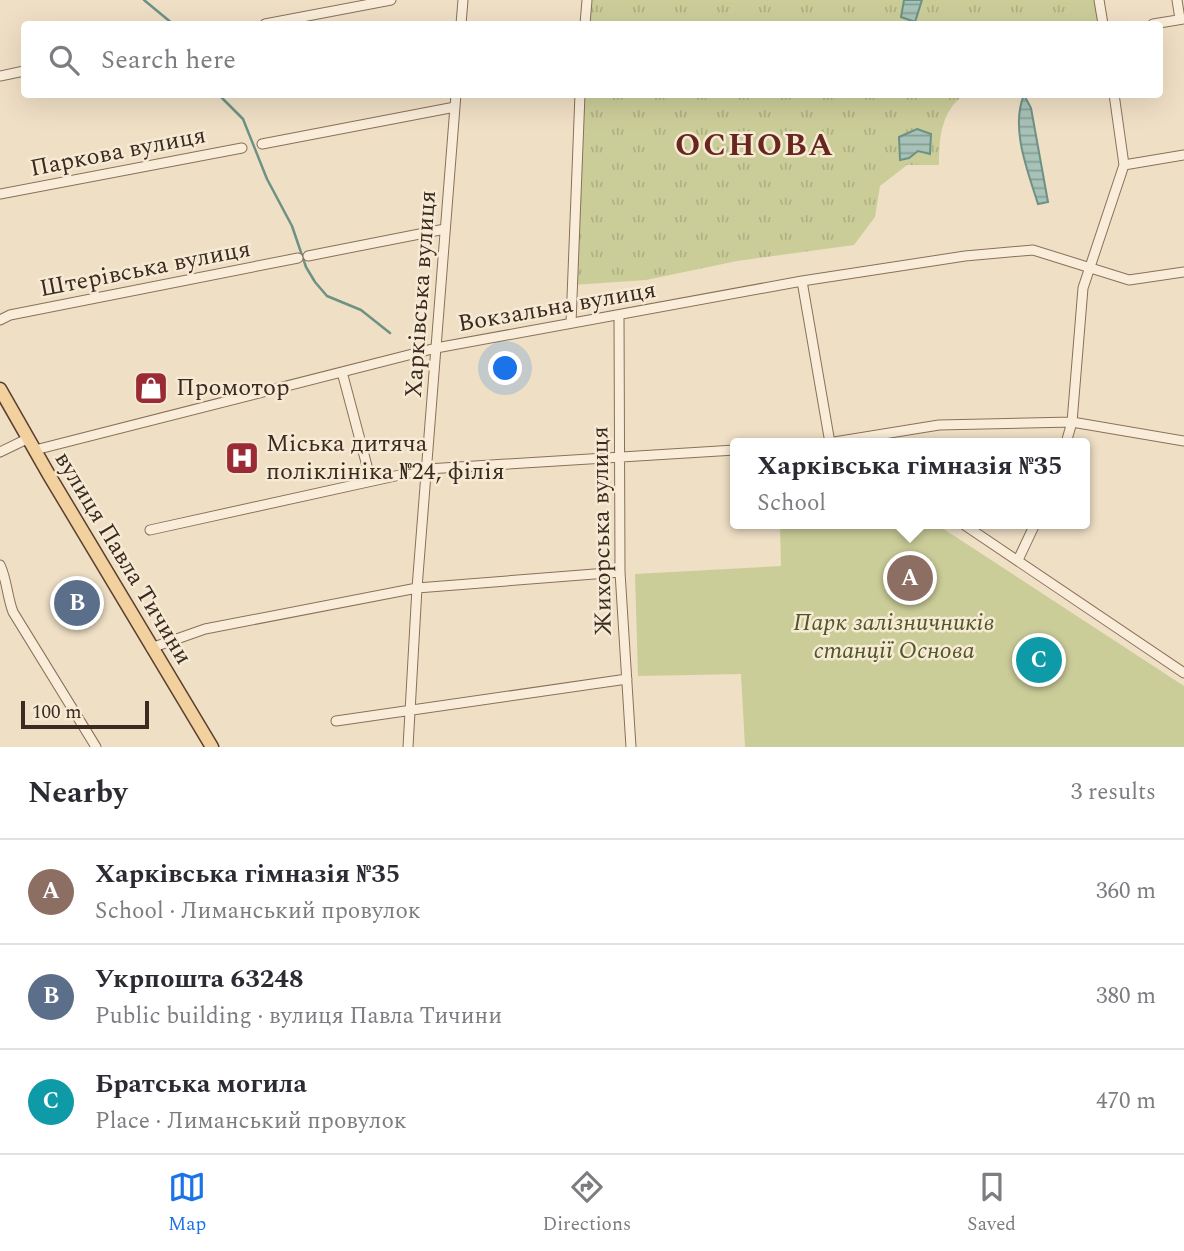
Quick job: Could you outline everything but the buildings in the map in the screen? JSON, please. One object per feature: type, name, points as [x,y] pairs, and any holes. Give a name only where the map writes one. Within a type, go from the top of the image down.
[{"type":"main road","name":"вулиця Павла Тичини","points":[[0,389],[212,747]]},
{"type":"street","points":[[281,21],[391,0]]},
{"type":"street","points":[[461,21],[463,0]]},
{"type":"street","points":[[585,21],[587,0]]},
{"type":"street","points":[[1099,0],[1102,21]]},
{"type":"street","points":[[1163,22],[1182,19],[1177,0]]},
{"type":"street","points":[[0,76],[21,72]]},
{"type":"street","name":"Харківська вулиця","points":[[408,747],[416,589],[456,98]]},
{"type":"street","points":[[571,323],[580,98]]},
{"type":"street","points":[[1067,438],[1072,422],[1083,288],[1124,165],[1115,98]]},
{"type":"street","points":[[262,144],[455,107]]},
{"type":"street","name":"Паркова вулиця","points":[[0,194],[242,148]]},
{"type":"street","points":[[1124,165],[1184,155]]},
{"type":"street","name":"Штерівська вулиця","points":[[0,320],[10,315],[445,229]]},
{"type":"street","name":"Вокзальна вулиця","points":[[0,452],[436,348],[802,281],[965,256],[1033,250],[1129,280],[1184,272]]},
{"type":"street","points":[[802,281],[829,438]]},
{"type":"street","name":"Жихорська вулиця","points":[[619,315],[620,572],[631,747]]},
{"type":"street","points":[[342,372],[371,481]]},
{"type":"street","points":[[860,438],[939,425],[1072,422],[1184,441]]},
{"type":"street","points":[[150,530],[427,469],[730,450]]},
{"type":"street","points":[[971,529],[1184,673]]},
{"type":"street","points":[[1018,560],[1033,529]]},
{"type":"street","points":[[0,565],[5,575],[13,612],[96,747]]},
{"type":"street","points":[[151,648],[205,629],[416,589],[620,572]]},
{"type":"street","points":[[336,721],[626,678]]},
{"type":"green space","points":[[587,0],[1099,0],[1102,21],[585,21]]},
{"type":"green space","points":[[580,98],[960,98],[950,109],[943,126],[939,165],[907,165],[880,186],[875,217],[854,245],[737,261],[646,280],[573,285]]},
{"type":"green space","name":"Парк залізничників станції Основа","points":[[780,529],[944,529],[1184,686],[1184,747],[745,747],[741,674],[638,676],[635,574],[781,566]]},
{"type":"shaded area","points":[[904,0],[922,0],[915,21],[901,17]]},
{"type":"shaded area","points":[[1023,98],[1026,98],[1031,108],[1048,202],[1038,204],[1025,164],[1020,136],[1020,108]]},
{"type":"shaded area","points":[[917,129],[931,134],[930,154],[918,151],[909,158],[900,160],[899,137]]},
{"type":"waterway","points":[[144,0],[169,21]]},
{"type":"waterway","points":[[222,98],[243,119],[267,179],[292,226],[306,267],[315,282],[327,296],[361,310],[390,333]]},
{"type":"place","name":"Промотор","points":[[151,388]]},
{"type":"place","name":"Міська дитяча поліклініка №24, філія","points":[[242,458]]},
{"type":"place","name":"Харківська гімназія №35","points":[[910,578]]},
{"type":"place","name":"Укрпошта 63248","points":[[77,603]]},
{"type":"place","name":"Братська могила","points":[[1039,660]]},
{"type":"district","name":"ОСНОВА","points":[[755,145]]}]
